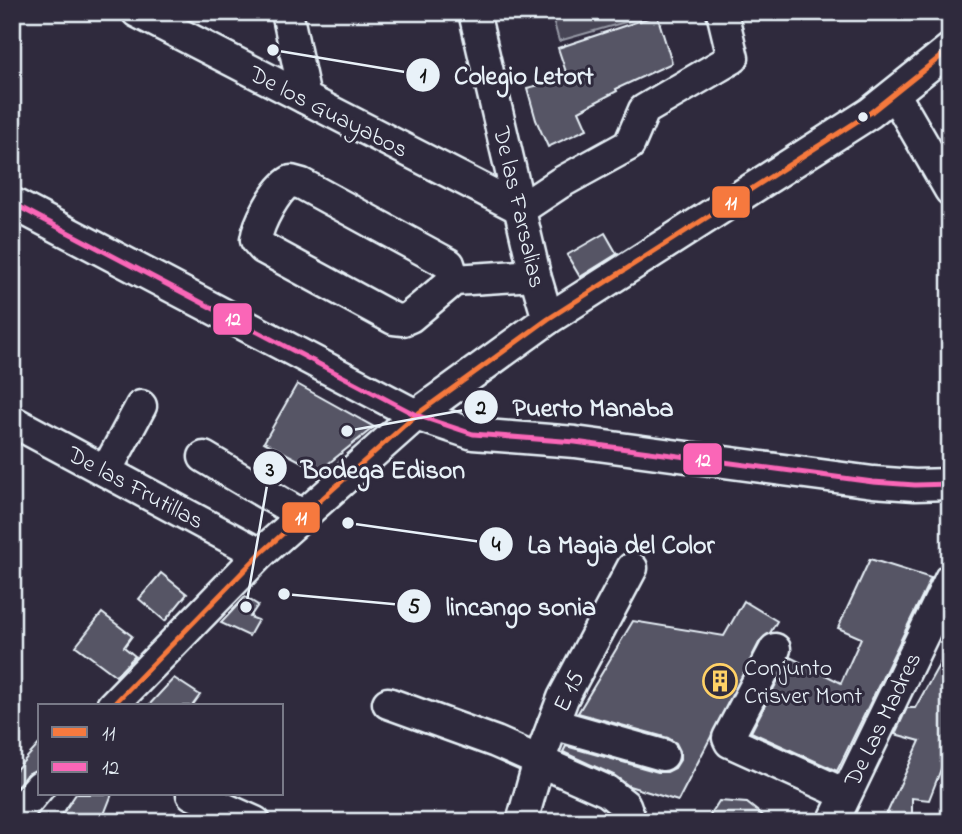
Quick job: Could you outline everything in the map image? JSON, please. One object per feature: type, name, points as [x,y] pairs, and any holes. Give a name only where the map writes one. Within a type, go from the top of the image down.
[{"type":"street","name":"De los Guayabos","points":[[137,12],[521,209]]},
{"type":"street","points":[[287,12],[305,98]]},
{"type":"street","name":"De las Farsalias","points":[[474,12],[535,275],[548,319]]},
{"type":"street","points":[[707,12],[727,62]]},
{"type":"street","points":[[722,12],[727,62]]},
{"type":"street","points":[[115,704],[260,554],[416,415],[548,319],[870,113],[950,49]]},
{"type":"street","points":[[521,209],[560,183],[629,145],[644,110],[727,62]]},
{"type":"street","points":[[895,95],[950,190]]},
{"type":"street","points":[[454,280],[449,264],[302,184],[291,181],[282,185],[258,230],[256,240],[262,248],[394,319],[403,320],[410,317],[454,280],[535,275]]},
{"type":"street","points":[[12,203],[416,415],[473,433],[575,442],[897,485],[950,484]]},
{"type":"street","points":[[106,471],[141,406]]},
{"type":"street","name":"De las Frutillas","points":[[12,421],[260,554]]},
{"type":"street","points":[[204,457],[302,515]]},
{"type":"street","name":"E 15","points":[[522,822],[539,761],[563,698],[632,568]]},
{"type":"street","name":"De Las Madres","points":[[833,822],[950,579]]},
{"type":"street","points":[[775,649],[727,738],[730,742],[845,794]]},
{"type":"street","points":[[388,702],[496,742],[607,791],[625,805],[631,822]]},
{"type":"street","points":[[553,724],[663,755]]},
{"type":"street","points":[[12,819],[38,788]]},
{"type":"street","points":[[196,796],[255,822]]},
{"type":"shaded area","points":[[551,12],[649,12],[650,15],[559,41]]},
{"type":"building","points":[[657,15],[672,63],[616,89],[617,91],[579,111],[587,129],[548,147],[536,120],[527,88],[568,78],[558,48]]},
{"type":"building","points":[[605,233],[617,254],[580,277],[567,255]]},
{"type":"building","points":[[297,384],[374,427],[319,471],[264,442]]},
{"type":"building","points":[[870,559],[931,578],[837,771],[751,732],[790,657],[841,683],[861,638],[838,628]]},
{"type":"building","points":[[161,573],[187,594],[165,621],[139,599]]},
{"type":"building","points":[[245,597],[258,605],[250,617],[258,620],[249,636],[221,623]]},
{"type":"building","points":[[744,601],[777,621],[770,633],[760,641],[678,801],[629,786],[614,775],[563,752],[566,746],[658,772],[675,768],[680,760],[680,751],[676,743],[668,738],[578,713],[633,621],[724,636]]},
{"type":"building","points":[[102,613],[132,636],[124,647],[135,656],[116,676],[76,646]]},
{"type":"building","points":[[950,645],[950,746],[929,800],[912,798],[912,822],[883,822],[920,741],[895,734],[907,708],[915,708]]},
{"type":"building","points":[[174,678],[200,695],[193,704],[150,704]]},
{"type":"building","points":[[38,745],[38,770],[27,774],[12,792],[12,774]]},
{"type":"building","points":[[75,796],[111,796],[101,822],[57,822]]},
{"type":"building","points":[[719,801],[747,803],[771,822],[706,822]]},
{"type":"transit line","name":"11","points":[[114,704],[260,554],[416,415],[548,319],[870,113],[950,49]]},
{"type":"transit line","name":"12","points":[[12,203],[416,415],[473,434],[575,442],[873,482],[950,484]]},
{"type":"place","name":"Colegio Letort","points":[[273,50]]},
{"type":"place","name":"Puerto Manaba","points":[[347,431]]},
{"type":"place","name":"La Magia del Color","points":[[348,523]]},
{"type":"place","name":"lincango sonia","points":[[284,594]]},
{"type":"place","name":"Bodega Edison","points":[[246,607]]},
{"type":"place","name":"Conjunto Crisver Mont","points":[[720,681]]}]
